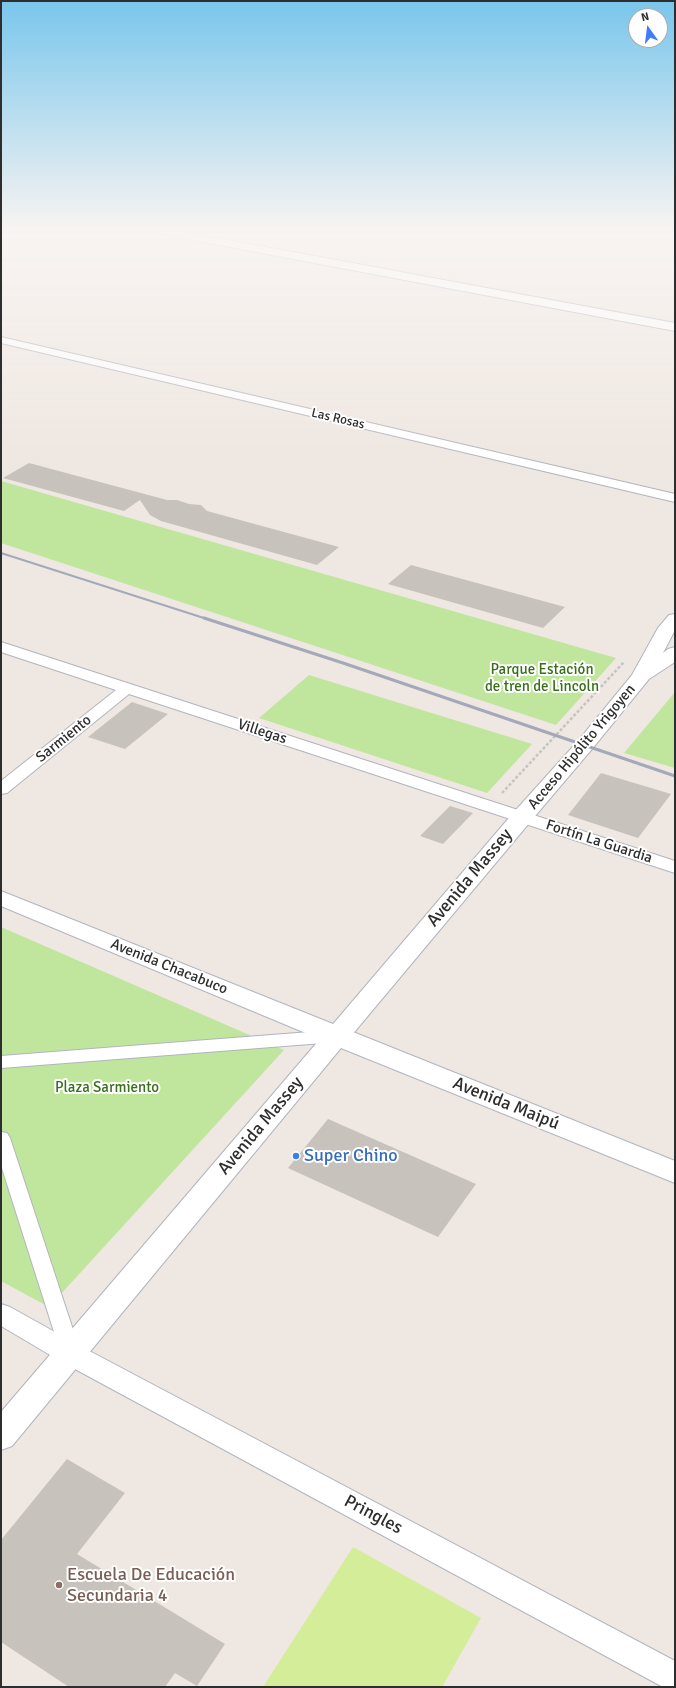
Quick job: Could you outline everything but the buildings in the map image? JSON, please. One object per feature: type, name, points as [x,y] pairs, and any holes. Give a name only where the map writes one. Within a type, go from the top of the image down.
[{"type":"main road","points":[[583,310],[675,327]]},
{"type":"main road","name":"Acceso Hipólito Yrigoyen","points":[[522,817],[585,745],[641,677],[664,632],[675,620]]},
{"type":"main road","name":"Acceso Hipólito Yrigoyen","points":[[641,677],[675,653]]},
{"type":"main road","name":"Avenida Massey","points":[[1,1436],[336,1036],[522,817]]},
{"type":"main road","name":"Avenida Chacabuco","points":[[1,898],[336,1036]]},
{"type":"main road","name":"Avenida Maipú","points":[[336,1036],[675,1172]]},
{"type":"street","name":"Las Rosas","points":[[1,340],[675,498]]},
{"type":"street","name":"Villegas","points":[[1,647],[522,817]]},
{"type":"street","name":"Sarmiento","points":[[1,789],[126,689]]},
{"type":"street","name":"Fortín La Guardia","points":[[522,817],[675,867]]},
{"type":"street","points":[[1,1062],[336,1036]]},
{"type":"street","points":[[1,1138],[70,1354]]},
{"type":"street","name":"Pringles","points":[[1,1314],[70,1354],[675,1677]]},
{"type":"path","points":[[489,806],[626,660]]},
{"type":"green space","name":"Parque Estación de tren de Lincoln","points":[[1,481],[616,658],[556,725],[1,543]]},
{"type":"green space","points":[[309,675],[532,744],[487,793],[259,718]]},
{"type":"green space","points":[[675,692],[675,768],[624,753]]},
{"type":"green space","name":"Plaza Sarmiento","points":[[1,927],[284,1050],[49,1307],[1,1281]]},
{"type":"green space","points":[[353,1547],[481,1618],[442,1687],[263,1687]]},
{"type":"railway","points":[[1,553],[207,619]]},
{"type":"railway","points":[[204,618],[343,663],[675,776]]},
{"type":"place","name":"Super Chino","points":[[296,1156]]},
{"type":"place","name":"Escuela De Educación Secundaria 4","points":[[59,1585]]}]
